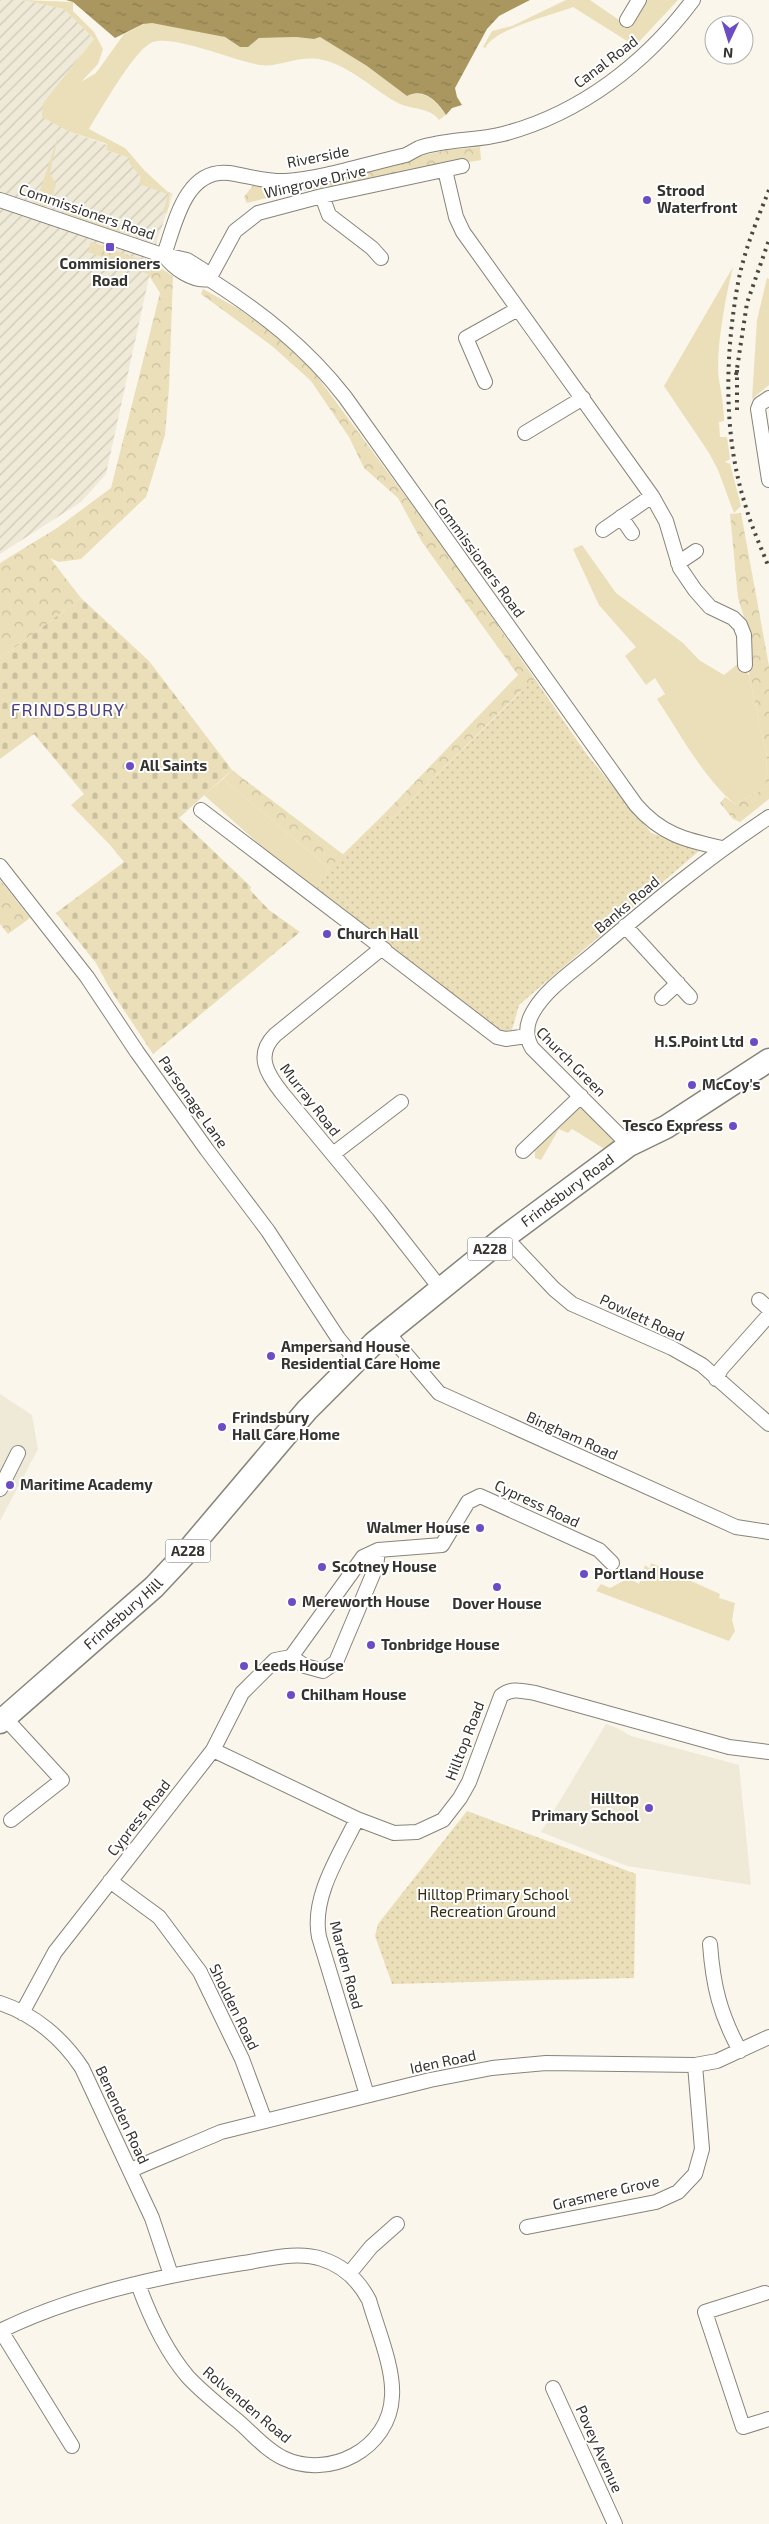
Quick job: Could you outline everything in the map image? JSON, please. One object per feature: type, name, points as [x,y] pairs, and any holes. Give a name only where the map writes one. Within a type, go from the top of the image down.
[{"type":"main road","name":"Frindsbury Road","points":[[356,1360],[387,1332],[504,1237],[629,1145],[666,1127],[769,1060]]},
{"type":"main road","name":"Frindsbury Hill","points":[[2,1720],[154,1587],[209,1526],[268,1455],[356,1360]]},
{"type":"street","name":"Canal Road","points":[[626,20],[639,0]]},
{"type":"street","name":"Canal Road","points":[[523,128],[568,109],[613,81],[653,46],[693,0]]},
{"type":"street","name":"Riverside","points":[[164,255],[184,201],[200,182],[213,174],[229,173],[271,181],[296,180],[406,155],[420,148],[493,136],[523,128]]},
{"type":"street","name":"Wingrove Drive","points":[[209,279],[231,237],[249,219],[270,209],[462,166]]},
{"type":"street","points":[[445,170],[456,215],[462,230],[652,496],[666,521],[678,563],[695,590],[710,607],[733,618],[740,625],[744,635],[744,665]]},
{"type":"street","points":[[322,196],[328,215],[372,248],[381,258]]},
{"type":"street","name":"Commissioners Road","points":[[0,200],[164,255],[189,261],[208,274],[209,279],[252,306],[321,367],[645,816],[659,828],[675,836],[722,848]]},
{"type":"street","points":[[485,382],[466,338],[518,309]]},
{"type":"street","points":[[524,433],[583,398]]},
{"type":"street","points":[[769,398],[760,404],[758,409],[769,480]]},
{"type":"street","points":[[603,530],[652,496]]},
{"type":"street","points":[[621,518],[632,533]]},
{"type":"street","points":[[678,563],[696,551]]},
{"type":"street","name":"Church Green","points":[[201,810],[497,1037],[506,1039],[527,1036],[538,1056],[629,1145]]},
{"type":"street","name":"Banks Road","points":[[527,1036],[529,1020],[538,1003],[625,926],[722,848],[769,817]]},
{"type":"street","name":"Parsonage Lane","points":[[0,866],[87,977],[137,1052],[206,1150],[268,1231],[338,1338],[356,1360]]},
{"type":"street","points":[[625,926],[690,996]]},
{"type":"street","name":"Murray Road","points":[[384,949],[275,1034],[265,1048],[264,1056],[267,1073],[440,1288]]},
{"type":"street","points":[[662,998],[678,983]]},
{"type":"street","points":[[523,1151],[581,1096]]},
{"type":"street","points":[[333,1154],[401,1102]]},
{"type":"street","name":"Powlett Road","points":[[504,1237],[554,1289],[572,1304],[672,1348],[702,1365],[716,1379],[729,1386],[769,1424]]},
{"type":"street","points":[[716,1379],[721,1369],[769,1315]]},
{"type":"street","name":"Bingham Road","points":[[387,1332],[439,1393],[736,1527],[769,1532]]},
{"type":"street","points":[[0,1489],[18,1453]]},
{"type":"street","name":"Cypress Road","points":[[378,1550],[442,1545],[468,1502],[480,1496],[599,1550],[612,1563]]},
{"type":"street","points":[[378,1550],[376,1567],[336,1662],[323,1671],[305,1666],[291,1657],[363,1557],[378,1550]]},
{"type":"street","name":"Cypress Road","points":[[22,2013],[55,1952],[213,1750],[242,1693],[275,1660],[291,1657]]},
{"type":"street","name":"Hilltop Road","points":[[213,1750],[357,1819],[394,1833],[417,1832],[443,1820],[469,1782],[501,1696],[507,1691],[516,1690],[568,1701],[729,1747],[769,1752]]},
{"type":"street","points":[[2,1720],[62,1780],[11,1820]]},
{"type":"street","name":"Marden Road","points":[[357,1819],[319,1899],[316,1922],[318,1937],[367,2095]]},
{"type":"street","name":"Sholden Road","points":[[110,1881],[159,1917],[200,1972],[242,2059],[265,2120]]},
{"type":"street","points":[[710,1944],[713,1980],[718,2005],[740,2051]]},
{"type":"street","name":"Benenden Road","points":[[0,2003],[22,2013],[55,2036],[77,2061],[92,2085],[131,2170],[155,2225],[171,2275]]},
{"type":"street","name":"Iden Road","points":[[131,2170],[176,2149],[221,2132],[430,2080],[501,2067],[546,2063],[695,2065],[717,2060],[769,2037]]},
{"type":"street","name":"Grasmere Grove","points":[[527,2227],[656,2202],[678,2192],[695,2174],[702,2149],[695,2065]]},
{"type":"street","points":[[349,2274],[371,2246],[397,2224]]},
{"type":"street","name":"Rolvenden Road","points":[[1,2331],[43,2313],[138,2284],[171,2275],[297,2256],[322,2259],[349,2274],[369,2300],[392,2382],[391,2406],[378,2434],[363,2450],[345,2460],[314,2465],[293,2462],[274,2452],[189,2377],[157,2329],[138,2284]]},
{"type":"street","points":[[765,2293],[705,2312],[744,2427],[769,2419]]},
{"type":"street","points":[[1,2331],[72,2446]]},
{"type":"street","name":"Povey Avenue","points":[[553,2388],[615,2524]]},
{"type":"shaded area","points":[[0,0],[22,0],[64,9],[94,39],[43,103],[68,131],[107,145],[106,150],[130,158],[158,187],[173,194],[157,241],[106,474],[81,502],[0,554]]},
{"type":"shaded area","name":"Maritime Academy","points":[[0,1394],[32,1415],[38,1449],[0,1521]]},
{"type":"shaded area","name":"Hilltop Primary School","points":[[606,1724],[631,1736],[739,1765],[751,1885],[627,1866],[541,1832]]},
{"type":"green space","points":[[22,0],[73,2],[73,11],[94,32],[103,49],[98,64],[81,82],[96,73],[124,34],[146,23],[161,23],[225,37],[240,47],[248,47],[259,38],[296,37],[314,39],[320,37],[367,66],[407,96],[419,94],[430,98],[439,105],[446,115],[439,120],[431,113],[398,103],[343,67],[323,60],[306,59],[274,65],[260,65],[190,45],[163,41],[153,42],[137,55],[128,67],[89,129],[125,148],[145,171],[170,194],[167,213],[163,212],[168,194],[139,184],[141,177],[129,163],[130,158],[106,150],[107,144],[68,131],[42,117],[43,103],[94,39],[64,9]]},
{"type":"green space","points":[[566,0],[590,0],[619,20],[645,0],[678,0],[635,46],[573,7],[524,23],[500,34],[485,48],[483,47],[492,31],[512,26]]},
{"type":"green space","points":[[59,133],[50,173],[56,185],[50,204],[45,207],[33,202],[41,188]]},
{"type":"green space","points":[[480,147],[481,160],[274,196],[247,203],[244,197],[254,184],[293,184],[447,150]]},
{"type":"green space","points":[[68,204],[77,212],[142,234],[141,238],[68,216],[64,213]]},
{"type":"green space","points":[[91,242],[154,264],[173,276],[169,388],[165,435],[146,497],[81,559],[59,562],[50,558],[81,598],[0,659],[0,563],[57,528],[111,488],[160,293],[148,274],[88,252]]},
{"type":"green space","points":[[733,267],[722,324],[718,368],[724,416],[724,421],[719,422],[720,437],[727,437],[730,459],[725,462],[730,464],[741,506],[734,513],[718,470],[709,453],[664,386]]},
{"type":"green space","points":[[767,278],[769,279],[769,385],[752,399],[757,320]]},
{"type":"green space","points":[[203,289],[237,308],[272,333],[314,372],[462,573],[587,755],[651,833],[699,851],[664,862],[522,690],[392,819],[384,814],[518,675],[422,542],[398,498],[364,468],[349,437],[311,381],[272,346],[201,294]]},
{"type":"green space","points":[[741,513],[769,666],[769,799],[740,822],[733,819],[720,803],[725,797],[735,804],[765,788],[767,756],[749,676],[751,639],[738,598],[730,514]]},
{"type":"green space","points":[[582,545],[616,593],[683,643],[699,660],[724,675],[741,661],[749,676],[767,756],[765,788],[735,804],[702,768],[657,699],[665,694],[655,678],[646,685],[625,656],[636,647],[599,605],[573,549]]},
{"type":"green space","points":[[81,598],[149,661],[232,770],[179,818],[251,887],[250,890],[269,910],[300,932],[153,1054],[110,989],[96,963],[56,913],[124,862],[71,805],[84,794],[34,734],[0,759],[0,659]]},
{"type":"green space","points":[[534,679],[587,755],[651,833],[699,851],[519,1005],[512,1030],[499,1031],[400,953],[314,893],[329,868],[384,814],[392,819]]},
{"type":"green space","points":[[232,770],[344,855],[329,868],[223,779]]},
{"type":"green space","points":[[223,779],[329,868],[314,893],[204,795]]},
{"type":"green space","points":[[0,880],[30,918],[8,934],[0,924]]},
{"type":"green space","points":[[577,1108],[583,1108],[613,1138],[614,1144],[608,1151],[572,1129],[568,1133],[559,1129],[541,1160],[535,1158],[535,1147]]},
{"type":"green space","points":[[651,1563],[720,1594],[719,1598],[735,1603],[732,1620],[735,1631],[729,1641],[596,1591],[601,1584],[610,1588],[629,1578],[639,1584],[645,1565],[650,1569]]},
{"type":"green space","name":"Hilltop Primary School Recreation Ground","points":[[467,1811],[636,1874],[634,1978],[392,1984],[375,1936],[378,1924]]},
{"type":"water","points":[[66,0],[530,0],[499,16],[487,29],[455,88],[457,97],[462,105],[452,108],[446,115],[430,97],[419,93],[407,96],[367,66],[320,37],[314,39],[296,37],[259,38],[248,47],[240,47],[225,37],[152,23],[143,24],[115,38],[73,2]]},
{"type":"railway","points":[[769,190],[747,247],[738,283],[731,338],[728,394],[733,450],[738,478],[750,520],[769,568]]},
{"type":"railway","points":[[736,375],[747,303],[769,240]]},
{"type":"railway","points":[[737,370],[737,413]]},
{"type":"place","name":"Strood Waterfront","points":[[647,200]]},
{"type":"place","name":"Commisioners Road","points":[[110,247]]},
{"type":"place","name":"All Saints","points":[[130,766]]},
{"type":"place","name":"Church Hall","points":[[327,934]]},
{"type":"place","name":"H.S.Point Ltd","points":[[754,1042]]},
{"type":"place","name":"McCoy's","points":[[692,1085]]},
{"type":"place","name":"Tesco Express","points":[[733,1126]]},
{"type":"place","name":"Ampersand House Residential Care Home","points":[[271,1356]]},
{"type":"place","name":"Frindsbury Hall Care Home","points":[[222,1427]]},
{"type":"place","name":"Maritime Academy","points":[[10,1485]]},
{"type":"place","name":"Walmer House","points":[[480,1528]]},
{"type":"place","name":"Scotney House","points":[[322,1567]]},
{"type":"place","name":"Portland House","points":[[584,1574]]},
{"type":"place","name":"Dover House","points":[[497,1587]]},
{"type":"place","name":"Mereworth House","points":[[292,1602]]},
{"type":"place","name":"Tonbridge House","points":[[371,1645]]},
{"type":"place","name":"Leeds House","points":[[244,1666]]},
{"type":"place","name":"Chilham House","points":[[291,1695]]},
{"type":"place","name":"Hilltop Primary School","points":[[649,1808]]},
{"type":"district","name":"FRINDSBURY","points":[[68,710]]}]
